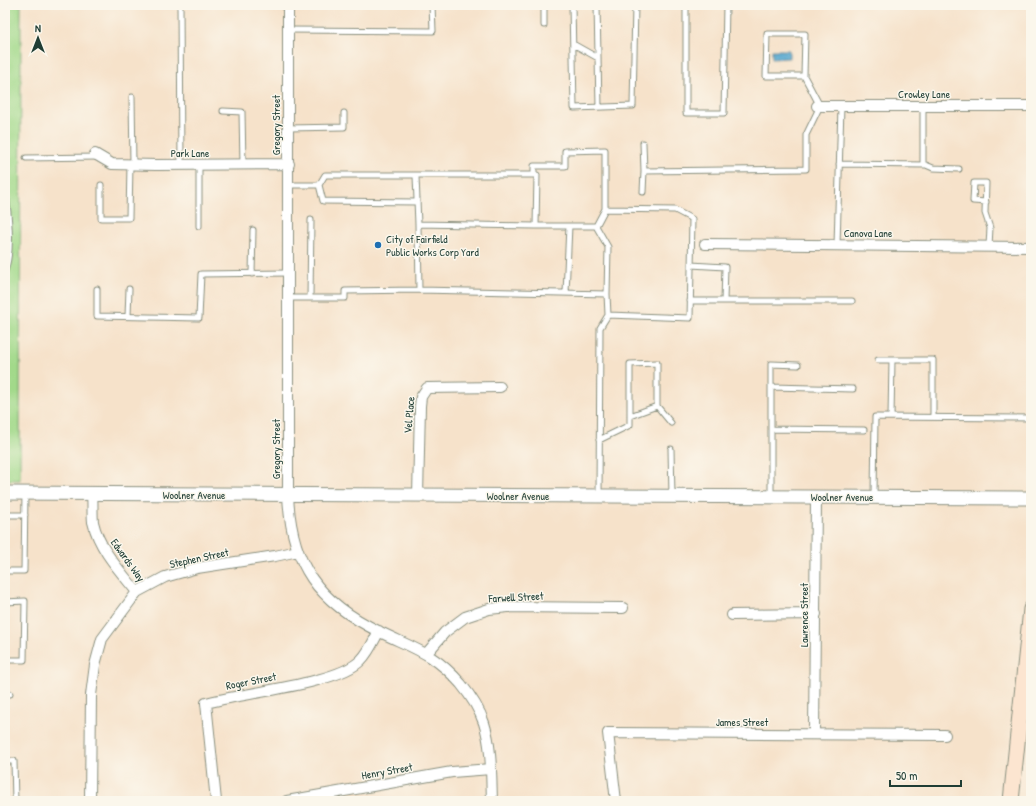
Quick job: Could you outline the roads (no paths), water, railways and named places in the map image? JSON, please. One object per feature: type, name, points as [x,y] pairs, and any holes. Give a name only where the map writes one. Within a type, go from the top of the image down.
[{"type":"main road","points":[[1011,801],[1031,609]]},
{"type":"street","name":"Gregory Street","points":[[288,5],[288,495],[290,528],[301,561],[316,585],[329,599],[345,612],[379,631],[427,653],[446,667],[471,696],[484,722],[490,748],[492,801]]},
{"type":"street","name":"Crowley Lane","points":[[819,106],[1031,106]]},
{"type":"street","name":"Park Lane","points":[[98,155],[112,164],[289,164]]},
{"type":"street","name":"Canova Lane","points":[[705,244],[1031,247]]},
{"type":"street","name":"Vel Place","points":[[418,496],[420,406],[421,396],[427,388],[500,387]]},
{"type":"street","name":"Woolner Avenue","points":[[5,493],[1031,498]]},
{"type":"street","name":"Edwards Way","points":[[92,494],[93,520],[97,536],[115,566],[137,592]]},
{"type":"street","name":"Lawrence Street","points":[[814,734],[816,497]]},
{"type":"street","name":"Stephen Street","points":[[90,801],[91,695],[95,665],[102,639],[137,592],[165,577],[197,568],[298,551]]},
{"type":"street","name":"Farwell Street","points":[[427,653],[445,632],[465,617],[489,609],[508,607],[623,608]]},
{"type":"street","points":[[732,615],[816,614]]},
{"type":"street","name":"Roger Street","points":[[216,801],[206,703],[226,697],[332,676],[361,660],[379,631]]},
{"type":"street","name":"James Street","points":[[616,801],[608,733],[945,735]]},
{"type":"street","name":"Henry Street","points":[[287,801],[452,772],[491,769]]},
{"type":"lane","points":[[180,5],[181,165]]},
{"type":"lane","points":[[288,30],[433,31],[432,5]]},
{"type":"lane","points":[[544,5],[544,25]]},
{"type":"lane","points":[[572,5],[574,108],[633,106],[635,5]]},
{"type":"lane","points":[[597,5],[599,107]]},
{"type":"lane","points":[[686,5],[686,113],[724,113],[726,5]]},
{"type":"lane","points":[[644,171],[806,169],[806,135],[819,106],[804,76],[805,34],[767,34],[766,76],[804,76]]},
{"type":"lane","points":[[573,44],[598,58]]},
{"type":"lane","points":[[101,185],[101,218],[129,218],[132,164],[132,97]]},
{"type":"lane","points":[[837,245],[841,106]]},
{"type":"lane","points":[[923,165],[924,106]]},
{"type":"lane","points":[[223,111],[242,112],[243,165]]},
{"type":"lane","points":[[288,128],[344,127],[344,113]]},
{"type":"lane","points":[[643,143],[643,192]]},
{"type":"lane","points":[[536,226],[537,176],[534,176],[534,166],[565,166],[564,151],[605,150],[605,209],[596,226]]},
{"type":"lane","points":[[26,158],[98,155]]},
{"type":"lane","points":[[839,164],[923,165],[932,168],[959,169]]},
{"type":"lane","points":[[199,165],[199,226]]},
{"type":"lane","points":[[417,202],[323,201],[319,185],[325,175],[534,176]]},
{"type":"lane","points":[[416,176],[419,290]]},
{"type":"lane","points":[[5,182],[8,232],[8,262],[5,271]]},
{"type":"lane","points":[[288,185],[319,185]]},
{"type":"lane","points":[[986,202],[985,213],[990,228],[989,246]]},
{"type":"lane","points":[[605,209],[675,210],[692,219],[690,318],[608,315]]},
{"type":"lane","points":[[310,298],[311,220]]},
{"type":"lane","points":[[418,224],[596,226]]},
{"type":"lane","points":[[566,293],[569,226]]},
{"type":"lane","points":[[596,226],[608,247],[608,315],[600,328],[599,497]]},
{"type":"lane","points":[[252,274],[254,230]]},
{"type":"lane","points":[[691,265],[725,267],[724,301]]},
{"type":"lane","points":[[97,289],[97,316],[199,318],[201,274],[288,273]]},
{"type":"lane","points":[[128,316],[129,289]]},
{"type":"lane","points":[[288,298],[345,298],[346,291],[419,290],[608,294]]},
{"type":"lane","points":[[690,301],[852,301]]},
{"type":"lane","points":[[878,360],[933,360],[933,417]]},
{"type":"lane","points":[[891,417],[892,360]]},
{"type":"lane","points":[[599,440],[630,425],[630,364],[657,363],[657,406],[671,423]]},
{"type":"lane","points":[[770,497],[771,364],[798,365]]},
{"type":"lane","points":[[771,387],[853,389]]},
{"type":"lane","points":[[630,416],[657,406]]},
{"type":"lane","points":[[874,497],[875,417],[1031,418]]},
{"type":"lane","points":[[771,429],[864,430]]},
{"type":"lane","points":[[671,449],[672,497]]},
{"type":"lane","points":[[5,571],[24,571],[25,493]]},
{"type":"lane","points":[[5,515],[25,515]]},
{"type":"lane","points":[[5,602],[25,601],[24,660],[5,660]]},
{"type":"lane","points":[[5,762],[14,761],[15,801]]},
{"type":"water","points":[[772,50],[789,50],[789,58],[772,59]]},
{"type":"place","name":"City of Fairfield Public Works Corp Yard","points":[[378,245]]}]
